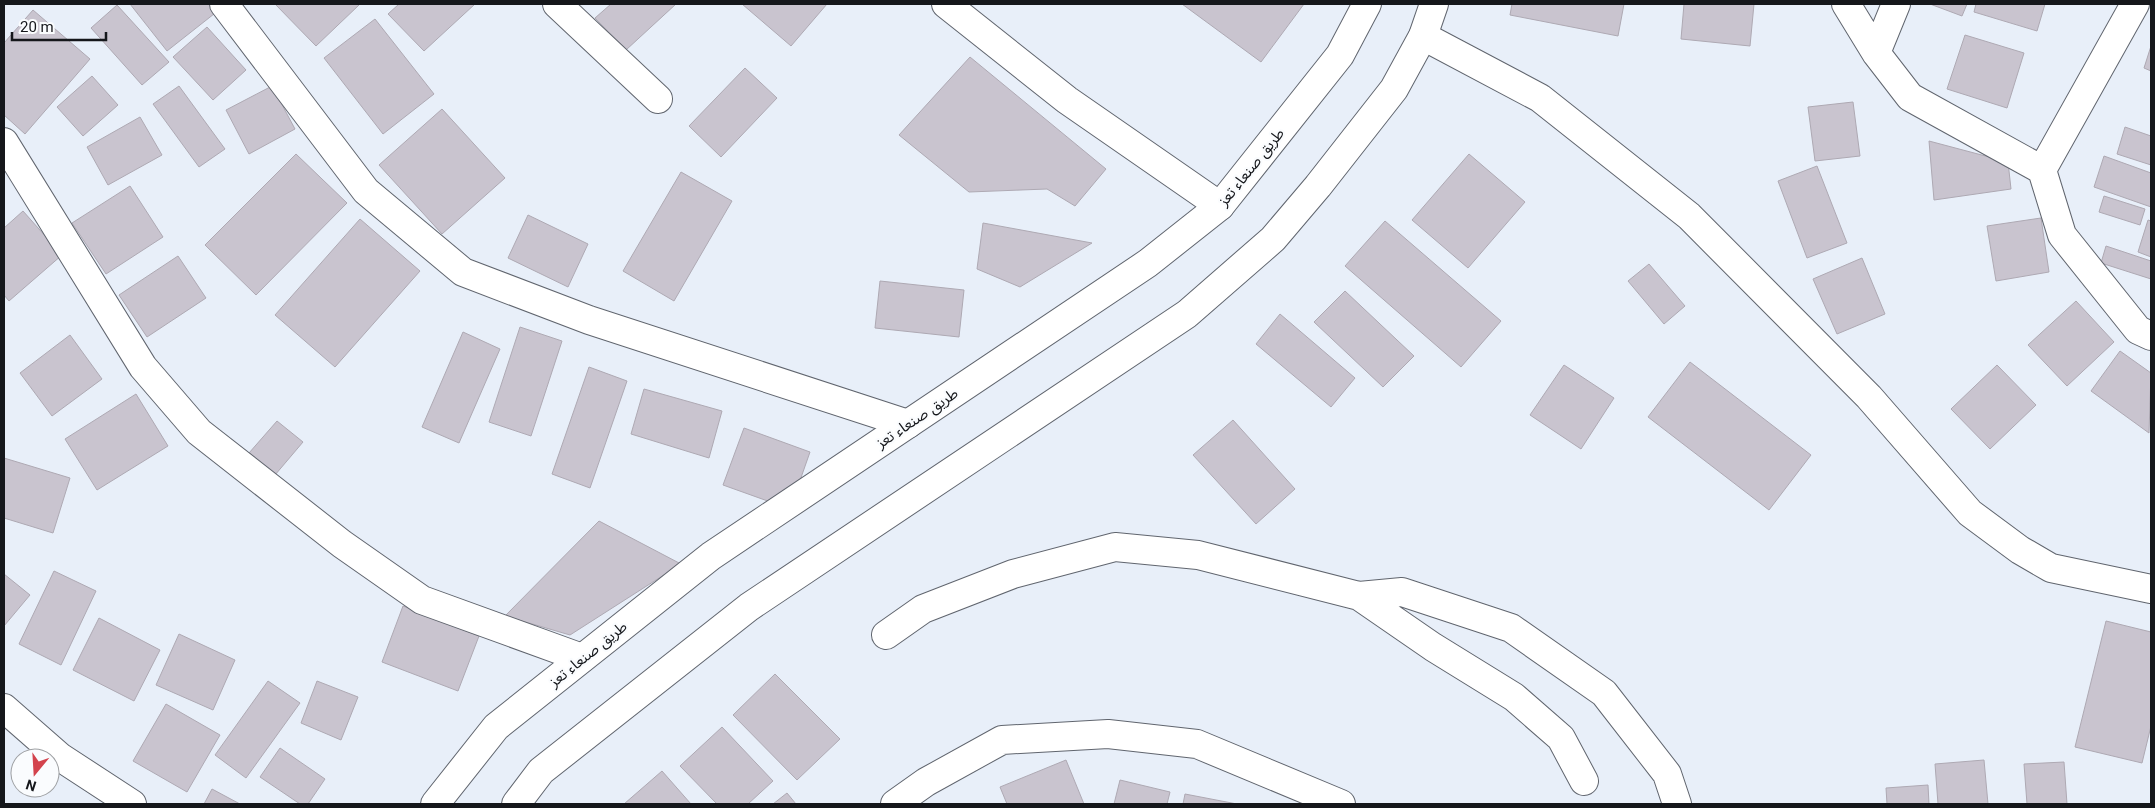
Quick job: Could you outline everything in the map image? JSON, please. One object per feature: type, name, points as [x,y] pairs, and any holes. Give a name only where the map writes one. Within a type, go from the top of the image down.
[{"type":"main road","points":[[224,4],[366,190],[463,272],[589,320],[908,424]]},
{"type":"main road","points":[[557,4],[658,99]]},
{"type":"main road","points":[[946,4],[1067,100],[1220,206]]},
{"type":"main road","name":"طريق صنعاء تعز","points":[[435,804],[496,727],[711,556],[1148,263],[1220,206],[1340,55],[1367,4]]},
{"type":"main road","points":[[516,804],[541,772],[749,607],[1187,314],[1278,232],[1394,90],[1423,36],[1434,4]]},
{"type":"main road","points":[[1846,4],[1876,53],[1910,97],[2042,170],[2062,235],[2138,330],[2151,336]]},
{"type":"main road","points":[[1876,53],[1896,4]]},
{"type":"main road","points":[[2042,170],[2135,4]]},
{"type":"main road","points":[[1423,36],[1540,98],[1689,216],[1869,397],[1970,513],[2020,550],[2051,568],[2151,589]]},
{"type":"main road","points":[[4,142],[144,367],[199,432],[342,544],[422,600],[582,658]]},
{"type":"main road","points":[[886,635],[923,609],[932,605],[1013,574],[1115,547],[1198,555],[1360,596],[1402,592],[1511,628],[1604,693],[1667,774],[1677,804]]},
{"type":"main road","points":[[1360,596],[1433,646],[1514,697],[1561,738],[1584,781]]},
{"type":"main road","points":[[4,708],[60,757],[132,804]]},
{"type":"main road","points":[[895,804],[926,782],[1002,740],[1108,734],[1197,744],[1341,804]]},
{"type":"building","points":[[130,4],[214,4],[219,10],[167,51]]},
{"type":"building","points":[[275,4],[358,4],[359,5],[316,46]]},
{"type":"building","points":[[399,4],[475,4],[424,51],[388,14]]},
{"type":"building","points":[[611,4],[676,4],[626,50],[595,18]]},
{"type":"building","points":[[742,4],[827,4],[791,46]]},
{"type":"building","points":[[1182,4],[1304,4],[1261,62]]},
{"type":"building","points":[[1512,4],[1624,4],[1618,36],[1510,15]]},
{"type":"building","points":[[1684,4],[1754,4],[1750,46],[1681,39]]},
{"type":"building","points":[[1930,4],[1967,4],[1962,16]]},
{"type":"building","points":[[1976,4],[2045,4],[2037,31],[1974,12]]},
{"type":"building","points":[[117,5],[169,62],[142,85],[91,28]]},
{"type":"building","points":[[33,10],[90,59],[25,134],[4,115],[4,43]]},
{"type":"building","points":[[375,19],[434,94],[383,134],[324,58]]},
{"type":"building","points":[[207,27],[246,70],[213,100],[173,57]]},
{"type":"building","points":[[1965,35],[2024,53],[2007,108],[1947,89]]},
{"type":"building","points":[[2151,46],[2151,71],[2144,68]]},
{"type":"building","points":[[970,57],[1106,169],[1075,206],[1047,189],[969,192],[899,135]]},
{"type":"building","points":[[745,68],[777,98],[721,157],[689,126]]},
{"type":"building","points":[[92,76],[118,105],[83,136],[57,107]]},
{"type":"building","points":[[179,86],[225,149],[199,167],[153,104]]},
{"type":"building","points":[[272,86],[295,129],[249,154],[226,110]]},
{"type":"building","points":[[1853,102],[1860,156],[1815,161],[1808,107]]},
{"type":"building","points":[[442,109],[505,178],[442,234],[379,165]]},
{"type":"building","points":[[140,117],[162,155],[108,185],[87,147]]},
{"type":"building","points":[[2125,127],[2151,136],[2151,165],[2117,154]]},
{"type":"building","points":[[1929,141],[2008,162],[2011,189],[1934,200]]},
{"type":"building","points":[[296,154],[347,203],[256,295],[205,245]]},
{"type":"building","points":[[1469,154],[1525,202],[1468,268],[1412,220]]},
{"type":"building","points":[[2104,156],[2151,173],[2151,207],[2094,187]]},
{"type":"building","points":[[1817,166],[1847,243],[1807,258],[1778,181]]},
{"type":"building","points":[[681,172],[732,201],[674,301],[623,271]]},
{"type":"building","points":[[130,186],[163,237],[106,274],[72,223]]},
{"type":"building","points":[[2104,196],[2145,209],[2140,225],[2099,212]]},
{"type":"building","points":[[23,211],[62,255],[9,301],[4,295],[4,228]]},
{"type":"building","points":[[528,215],[588,244],[568,287],[508,258]]},
{"type":"building","points":[[2041,218],[2049,272],[1996,281],[1987,226]]},
{"type":"building","points":[[360,219],[420,271],[335,367],[275,315]]},
{"type":"building","points":[[2148,220],[2151,221],[2151,257],[2138,252]]},
{"type":"building","points":[[1385,221],[1501,321],[1461,367],[1345,266]]},
{"type":"building","points":[[983,223],[1092,243],[1020,287],[977,269]]},
{"type":"building","points":[[2106,246],[2151,261],[2151,279],[2101,263]]},
{"type":"building","points":[[178,256],[206,298],[147,337],[119,295]]},
{"type":"building","points":[[1862,258],[1885,314],[1837,334],[1813,279]]},
{"type":"building","points":[[1649,264],[1685,306],[1664,324],[1628,281]]},
{"type":"building","points":[[880,281],[964,290],[959,337],[875,328]]},
{"type":"building","points":[[1345,291],[1414,356],[1383,387],[1314,322]]},
{"type":"building","points":[[2076,301],[2114,342],[2067,386],[2028,345]]},
{"type":"building","points":[[1280,314],[1355,378],[1331,407],[1256,344]]},
{"type":"building","points":[[520,327],[562,341],[531,436],[489,422]]},
{"type":"building","points":[[463,332],[500,349],[459,443],[422,427]]},
{"type":"building","points":[[70,335],[102,379],[52,416],[20,373]]},
{"type":"building","points":[[2120,351],[2151,373],[2149,433],[2091,391]]},
{"type":"building","points":[[1690,362],[1811,455],[1769,510],[1648,417]]},
{"type":"building","points":[[1564,365],[1614,398],[1581,449],[1530,415]]},
{"type":"building","points":[[1997,365],[2036,405],[1990,449],[1951,409]]},
{"type":"building","points":[[589,367],[627,381],[590,488],[552,474]]},
{"type":"building","points":[[644,389],[722,411],[709,458],[631,434]]},
{"type":"building","points":[[136,394],[168,446],[97,490],[65,439]]},
{"type":"building","points":[[1233,420],[1295,489],[1256,524],[1193,455]]},
{"type":"building","points":[[277,421],[303,442],[275,475],[249,453]]},
{"type":"building","points":[[744,428],[810,452],[790,509],[723,485]]},
{"type":"building","points":[[4,458],[70,478],[53,533],[4,518]]},
{"type":"building","points":[[599,521],[681,564],[570,635],[505,616]]},
{"type":"building","points":[[54,571],[96,591],[61,665],[19,644]]},
{"type":"building","points":[[4,574],[30,595],[4,626]]},
{"type":"building","points":[[403,606],[479,636],[458,691],[382,662]]},
{"type":"building","points":[[99,618],[160,650],[134,701],[73,670]]},
{"type":"building","points":[[2106,621],[2151,632],[2151,726],[2142,763],[2075,747]]},
{"type":"building","points":[[179,634],[235,660],[213,710],[156,685]]},
{"type":"building","points":[[775,674],[840,739],[797,780],[733,715]]},
{"type":"building","points":[[268,681],[300,703],[246,778],[215,755]]},
{"type":"building","points":[[317,681],[358,697],[341,740],[301,723]]},
{"type":"building","points":[[166,704],[220,735],[187,792],[133,761]]},
{"type":"building","points":[[722,727],[773,781],[748,804],[717,804],[680,766]]},
{"type":"building","points":[[280,748],[325,779],[308,804],[300,804],[260,777]]},
{"type":"building","points":[[1066,760],[1084,804],[1007,804],[1000,787]]},
{"type":"building","points":[[1984,760],[1988,804],[1938,804],[1935,764]]},
{"type":"building","points":[[2064,762],[2067,804],[2027,804],[2024,764]]},
{"type":"building","points":[[662,771],[691,804],[624,804]]},
{"type":"building","points":[[1120,780],[1170,792],[1167,804],[1114,804]]},
{"type":"building","points":[[1928,785],[1929,804],[1887,804],[1886,788]]},
{"type":"building","points":[[212,789],[240,804],[204,804]]},
{"type":"building","points":[[787,793],[796,804],[773,804]]},
{"type":"building","points":[[1185,794],[1237,804],[1183,804]]}]
